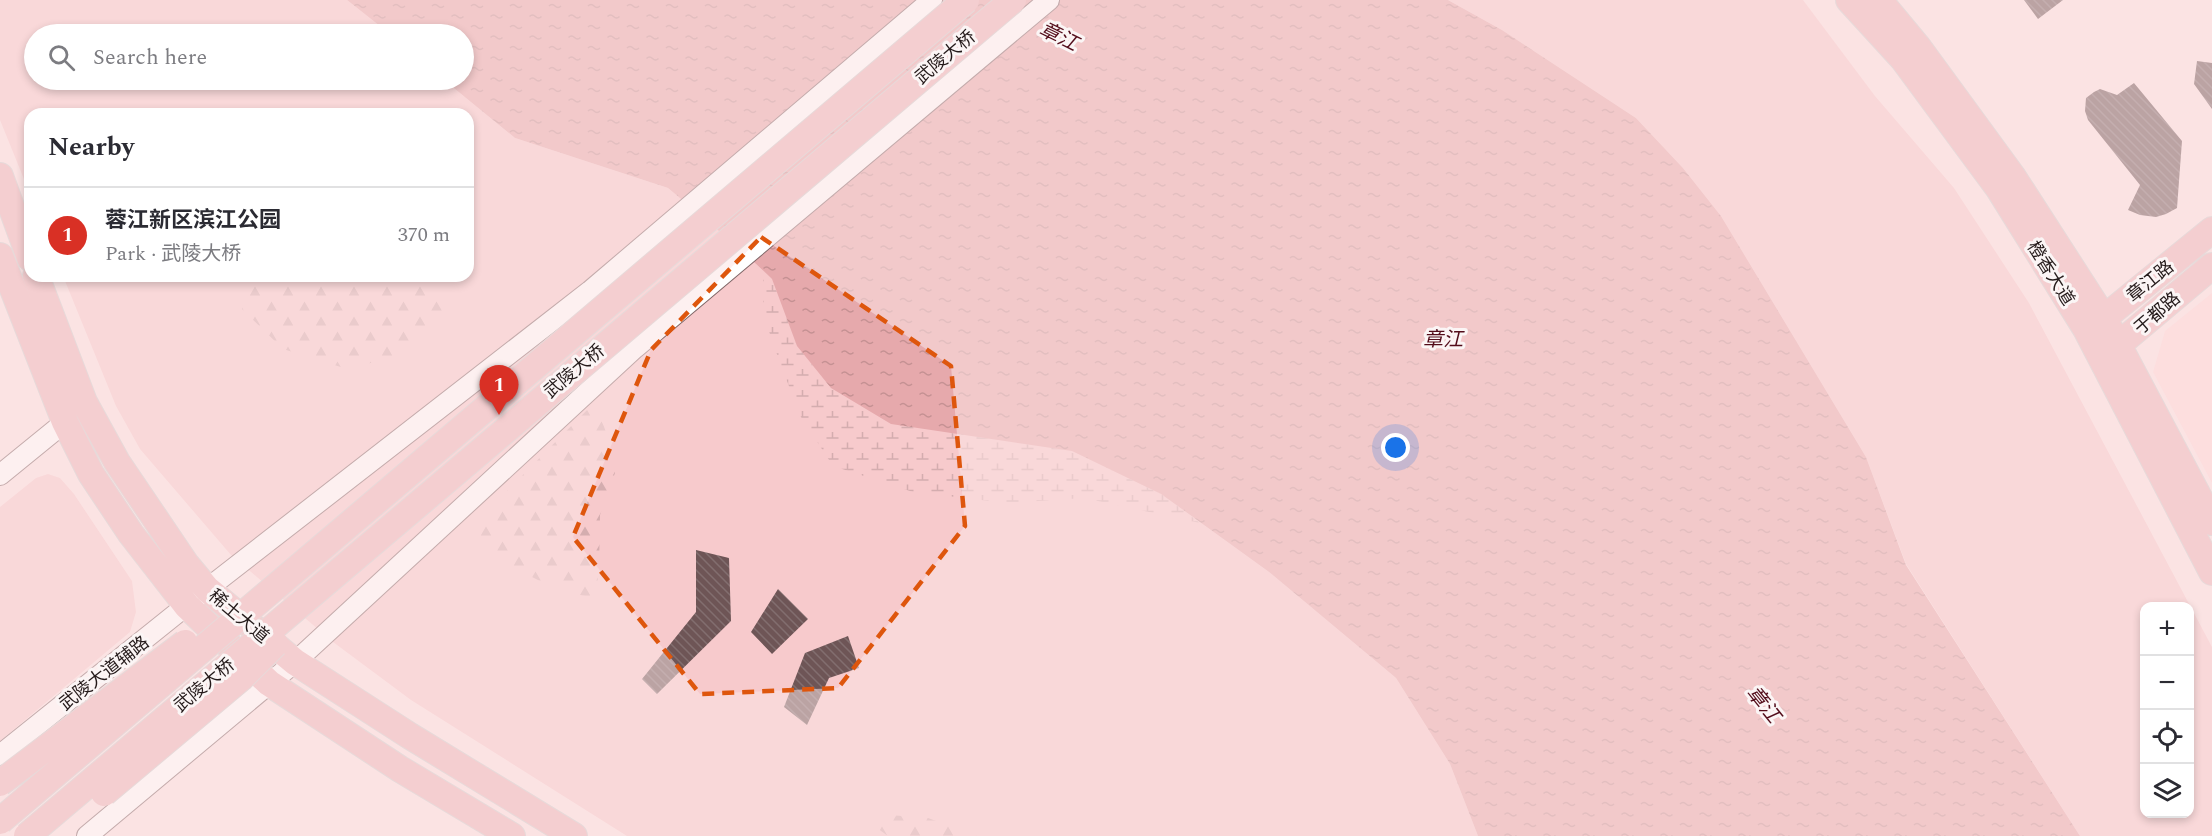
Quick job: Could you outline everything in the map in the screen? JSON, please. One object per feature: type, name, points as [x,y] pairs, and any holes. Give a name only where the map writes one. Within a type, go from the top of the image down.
[{"type":"main road","name":"武陵大桥","points":[[0,821],[966,0]]},
{"type":"main road","name":"武陵大桥","points":[[27,836],[1013,0]]},
{"type":"main road","name":"橙香大道","points":[[1849,0],[1903,59],[2095,324]]},
{"type":"main road","name":"橙香大道","points":[[1879,0],[1918,47],[2013,177],[2095,324],[2212,572]]},
{"type":"main road","points":[[0,176],[24,242]]},
{"type":"main road","name":"章江路","points":[[2095,324],[2212,230]]},
{"type":"main road","name":"稀土大道","points":[[0,256],[65,422],[91,474],[131,534],[188,606],[269,683],[400,769],[512,836]]},
{"type":"main road","name":"于都路","points":[[2109,353],[2212,266]]},
{"type":"main road","name":"稀土大道","points":[[38,282],[84,402],[117,462],[186,564],[207,589],[295,662],[410,736],[574,836]]},
{"type":"main road","name":"橙香大道","points":[[2109,353],[2212,522]]},
{"type":"main road","points":[[0,783],[396,484]]},
{"type":"main road","points":[[53,836],[241,678],[414,506]]},
{"type":"street","name":"武陵大道辅路","points":[[0,755],[207,589],[590,291],[932,0]]},
{"type":"street","points":[[87,836],[295,662],[635,348],[1049,0]]},
{"type":"street","points":[[0,475],[65,422]]},
{"type":"highlighted area","points":[[761,237],[951,366],[965,526],[838,688],[700,694],[573,537],[651,350]]},
{"type":"shaded area","points":[[2212,293],[2212,483],[2153,372],[2165,331]]},
{"type":"green space","points":[[0,0],[347,0],[377,24],[24,24],[24,90],[456,90],[515,138],[668,188],[772,279],[1161,494],[1269,572],[1396,678],[1450,764],[1478,836],[627,836],[411,700],[333,642],[231,555],[140,449],[116,406],[65,282],[474,282],[474,108],[24,108],[24,179],[0,120]]},
{"type":"green space","points":[[1448,0],[1803,0],[1875,96],[1954,188],[2029,303],[2188,602],[2140,602],[2140,818],[2194,818],[2194,613],[2212,647],[2212,836],[2080,836],[1906,564],[1866,457],[1721,216],[1683,168],[1636,118],[1502,30]]},
{"type":"green space","points":[[763,271],[772,279],[797,346],[831,388],[891,424],[1072,451],[1161,494],[1200,523],[1084,498],[1007,503],[913,492],[833,466],[801,417],[780,363],[763,314]]},
{"type":"green space","points":[[244,282],[441,282],[446,314],[392,359],[344,368],[283,349],[242,309]]},
{"type":"green space","points":[[595,402],[611,446],[615,473],[600,515],[599,571],[595,598],[546,584],[500,561],[468,530]]},
{"type":"green space","points":[[48,474],[60,478],[74,494],[132,581],[136,612],[130,632],[0,741],[0,507],[36,478]]},
{"type":"green space","points":[[889,815],[928,818],[977,836],[888,836],[877,828]]},
{"type":"water","name":"章江","points":[[347,0],[1448,0],[1502,30],[1636,118],[1683,168],[1721,216],[1866,457],[1906,565],[2080,836],[1478,836],[1450,764],[1396,678],[1269,572],[1161,494],[1072,451],[891,424],[831,388],[797,346],[772,279],[668,188],[515,138],[456,90],[474,90],[474,24],[377,24]]},
{"type":"building","points":[[2024,0],[2063,0],[2038,19]]},
{"type":"building","points":[[2197,61],[2212,63],[2212,109],[2194,84]]},
{"type":"building","points":[[2134,83],[2182,141],[2177,208],[2156,217],[2140,215],[2128,210],[2140,185],[2088,120],[2085,111],[2086,98],[2094,92],[2100,89],[2117,95]]},
{"type":"building","points":[[696,550],[729,558],[731,621],[657,694],[642,679],[696,612]]},
{"type":"building","points":[[778,589],[808,619],[772,654],[751,632]]},
{"type":"building","points":[[848,636],[859,668],[829,678],[807,725],[784,707],[805,653]]},
{"type":"place","name":"蓉江新区滨江公园","points":[[499,415]]}]
